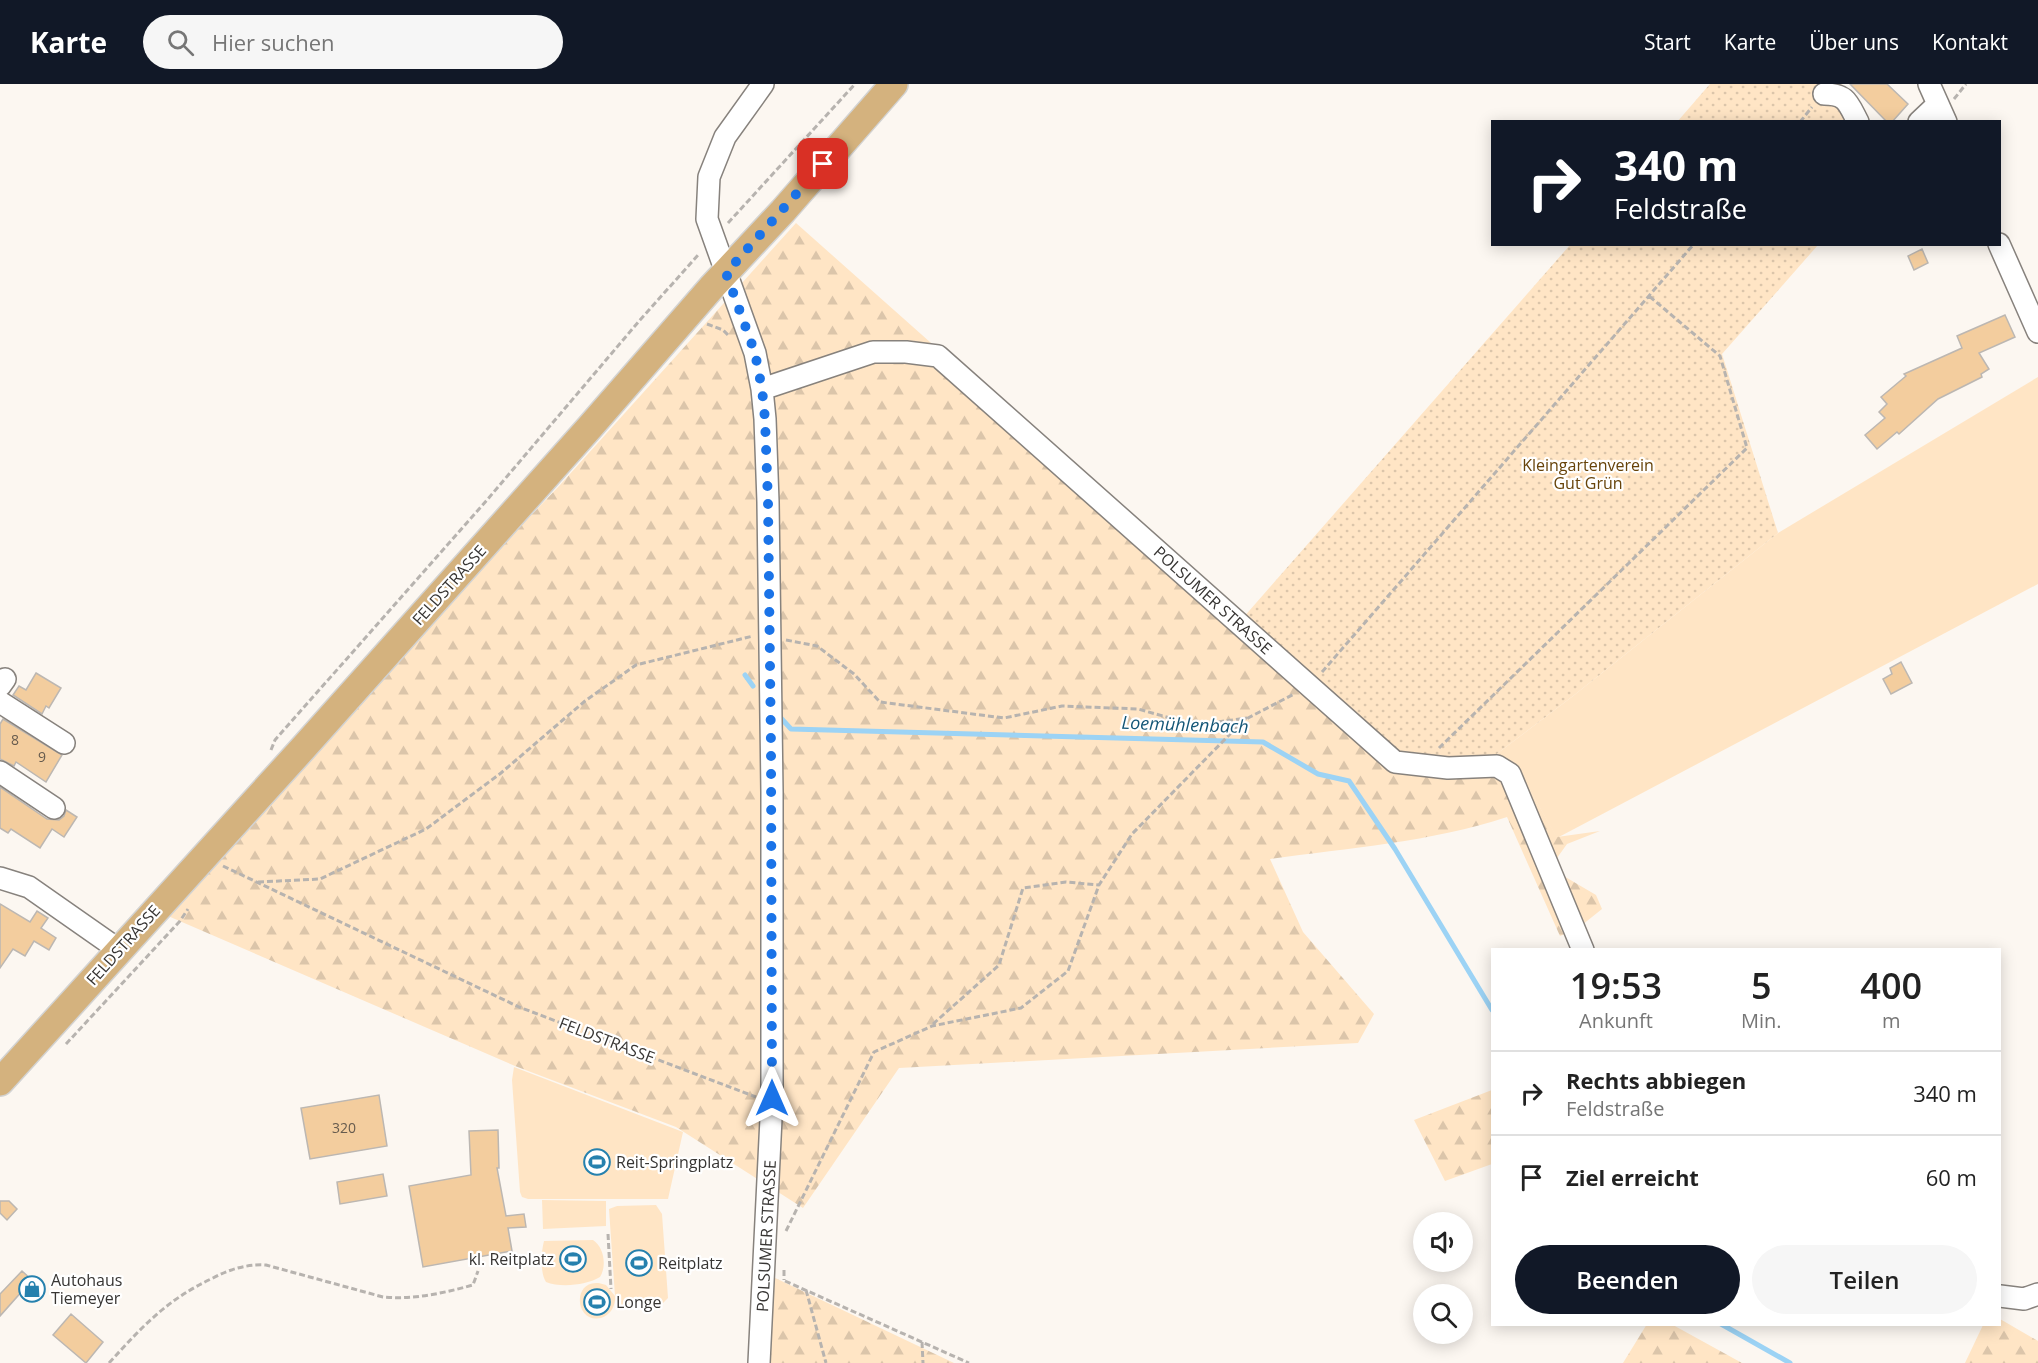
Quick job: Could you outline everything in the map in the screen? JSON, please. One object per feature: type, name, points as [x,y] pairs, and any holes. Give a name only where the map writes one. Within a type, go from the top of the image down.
[{"type":"main road","name":"FELDSTRASSE","points":[[0,1082],[590,427],[894,84]]},
{"type":"street","name":"POLSUMER STRASSE","points":[[759,1363],[774,1266],[762,1094],[760,640],[768,502],[762,389],[755,353],[707,219],[709,177],[725,137],[763,84]]},
{"type":"street","points":[[1924,120],[1942,112],[1929,84]]},
{"type":"street","points":[[1824,94],[1838,94],[1847,101],[1857,120]]},
{"type":"street","points":[[2000,246],[2038,332]]},
{"type":"street","name":"POLSUMER STRASSE","points":[[762,389],[873,352],[906,352],[938,356],[1395,762],[1448,768],[1497,766],[1510,774],[1582,948]]},
{"type":"street","points":[[0,702],[64,743]]},
{"type":"street","points":[[0,772],[54,808]]},
{"type":"street","points":[[0,878],[29,887],[119,950]]},
{"type":"street","points":[[2001,1296],[2024,1299],[2038,1294]]},
{"type":"path","points":[[672,284],[855,84]]},
{"type":"path","points":[[785,1236],[786,1228],[874,1052],[932,1026],[1021,1008],[1068,971],[1099,885],[1132,834],[1248,718],[1310,686],[1692,246]]},
{"type":"path","points":[[1421,765],[1747,448],[1720,356],[1649,296]]},
{"type":"path","points":[[694,308],[708,326],[723,330],[729,337]]},
{"type":"path","points":[[256,882],[320,879],[426,829],[501,773],[585,701],[636,665],[760,640],[817,646],[854,674],[880,702],[1004,718],[1062,706],[1138,709],[1196,725],[1248,718]]},
{"type":"path","name":"FELDSTRASSE","points":[[217,864],[519,1007],[762,1094]]},
{"type":"path","points":[[932,1026],[999,964],[1023,888],[1066,882],[1099,885]]},
{"type":"path","points":[[608,1234],[611,1289]]},
{"type":"path","points":[[109,1363],[149,1319],[170,1301],[194,1287],[239,1267],[266,1264],[383,1297],[398,1298],[449,1292],[473,1286],[478,1271]]},
{"type":"path","points":[[774,1266],[784,1281]]},
{"type":"path","points":[[774,1266],[784,1281],[969,1363]]},
{"type":"path","points":[[806,1290],[826,1363]]},
{"type":"path","points":[[922,1342],[923,1363]]},
{"type":"green space","points":[[1710,84],[1842,84],[1861,120],[1679,120]]},
{"type":"green space","points":[[796,223],[1381,743],[1515,764],[1557,837],[1600,831],[1567,844],[1557,858],[1562,875],[1596,895],[1602,909],[1577,929],[1560,936],[1507,817],[1449,833],[1270,859],[1303,932],[1374,1014],[1358,1043],[899,1068],[803,1208],[676,1127],[515,1066],[168,916]]},
{"type":"green space","name":"Kleingartenverein Gut Grün","points":[[1569,246],[1817,246],[1722,354],[1778,533],[1490,759],[1409,756],[1381,743],[1242,619]]},
{"type":"green space","points":[[2038,377],[2038,584],[1557,838],[1515,764],[1490,759],[1778,533]]},
{"type":"green space","name":"Reit-Springplatz","points":[[514,1067],[683,1132],[668,1199],[528,1199],[522,1197],[512,1080]]},
{"type":"green space","points":[[1491,1090],[1491,1164],[1445,1181],[1414,1120]]},
{"type":"green space","points":[[542,1200],[606,1201],[606,1226],[543,1229]]},
{"type":"green space","name":"Reitplatz","points":[[656,1205],[662,1214],[668,1298],[662,1304],[621,1306],[615,1300],[613,1308],[607,1315],[601,1318],[591,1318],[585,1314],[580,1299],[582,1291],[587,1286],[595,1283],[606,1285],[615,1296],[609,1209],[617,1206]]},
{"type":"green space","name":"kl. Reitplatz","points":[[593,1240],[600,1247],[603,1257],[600,1277],[574,1285],[546,1282],[542,1262],[544,1241]]},
{"type":"green space","points":[[771,1276],[954,1363],[768,1363]]},
{"type":"green space","points":[[2001,1320],[2038,1341],[2038,1363],[1965,1363],[1983,1326],[2001,1326]]},
{"type":"green space","points":[[1646,1326],[1675,1326],[1742,1363],[1623,1363]]},
{"type":"building","points":[[1850,84],[1887,84],[1908,104],[1894,120],[1885,120]]},
{"type":"building","points":[[1922,249],[1928,263],[1914,270],[1908,256]]},
{"type":"building","points":[[2005,315],[2015,337],[1979,353],[1989,369],[1981,374],[1982,377],[1938,399],[1899,434],[1897,432],[1877,449],[1865,435],[1885,418],[1879,412],[1887,404],[1881,397],[1906,376],[1904,374],[1962,348],[1957,336]]},
{"type":"building","points":[[1901,662],[1912,683],[1891,694],[1883,679],[1892,674],[1890,668]]},
{"type":"building","points":[[36,673],[61,688],[49,708],[46,706],[42,714],[13,695],[19,686],[26,690]]},
{"type":"building","points":[[3,719],[62,755],[46,782],[16,762],[14,766],[0,759],[0,724]]},
{"type":"building","points":[[0,787],[47,819],[59,820],[64,816],[66,810],[77,817],[64,837],[52,829],[40,848],[11,829],[8,833],[0,828]]},
{"type":"building","points":[[0,904],[30,922],[37,911],[48,918],[41,928],[56,938],[49,950],[34,941],[25,956],[13,949],[0,968]]},
{"type":"building","points":[[379,1095],[387,1146],[310,1159],[301,1108]]},
{"type":"building","points":[[498,1130],[499,1168],[497,1168],[506,1216],[524,1214],[526,1227],[508,1228],[512,1251],[423,1267],[409,1186],[471,1175],[469,1131]]},
{"type":"building","points":[[383,1174],[387,1196],[340,1204],[337,1182]]},
{"type":"building","points":[[0,1201],[9,1201],[17,1209],[7,1220],[0,1213]]},
{"type":"building","points":[[22,1271],[32,1280],[0,1316],[0,1294]]},
{"type":"building","points":[[71,1314],[103,1342],[86,1363],[53,1335]]},
{"type":"waterway","name":"Loemühlenbach","points":[[745,675],[753,686]]},
{"type":"waterway","name":"Loemühlenbach","points":[[780,717],[791,729],[1263,742],[1318,774],[1349,781],[1395,849],[1491,1008]]},
{"type":"waterway","name":"Loemühlenbach","points":[[1725,1326],[1790,1363]]},
{"type":"place","name":"Reit-Springplatz","points":[[597,1162]]},
{"type":"place","name":"kl. Reitplatz","points":[[573,1259]]},
{"type":"place","name":"Reitplatz","points":[[639,1263]]},
{"type":"place","name":"Autohaus Tiemeyer","points":[[32,1289]]},
{"type":"place","name":"Longe","points":[[597,1302]]},
{"type":"route","points":[[772,1098],[771,748],[765,419],[755,353],[726,273],[823,164]]}]
